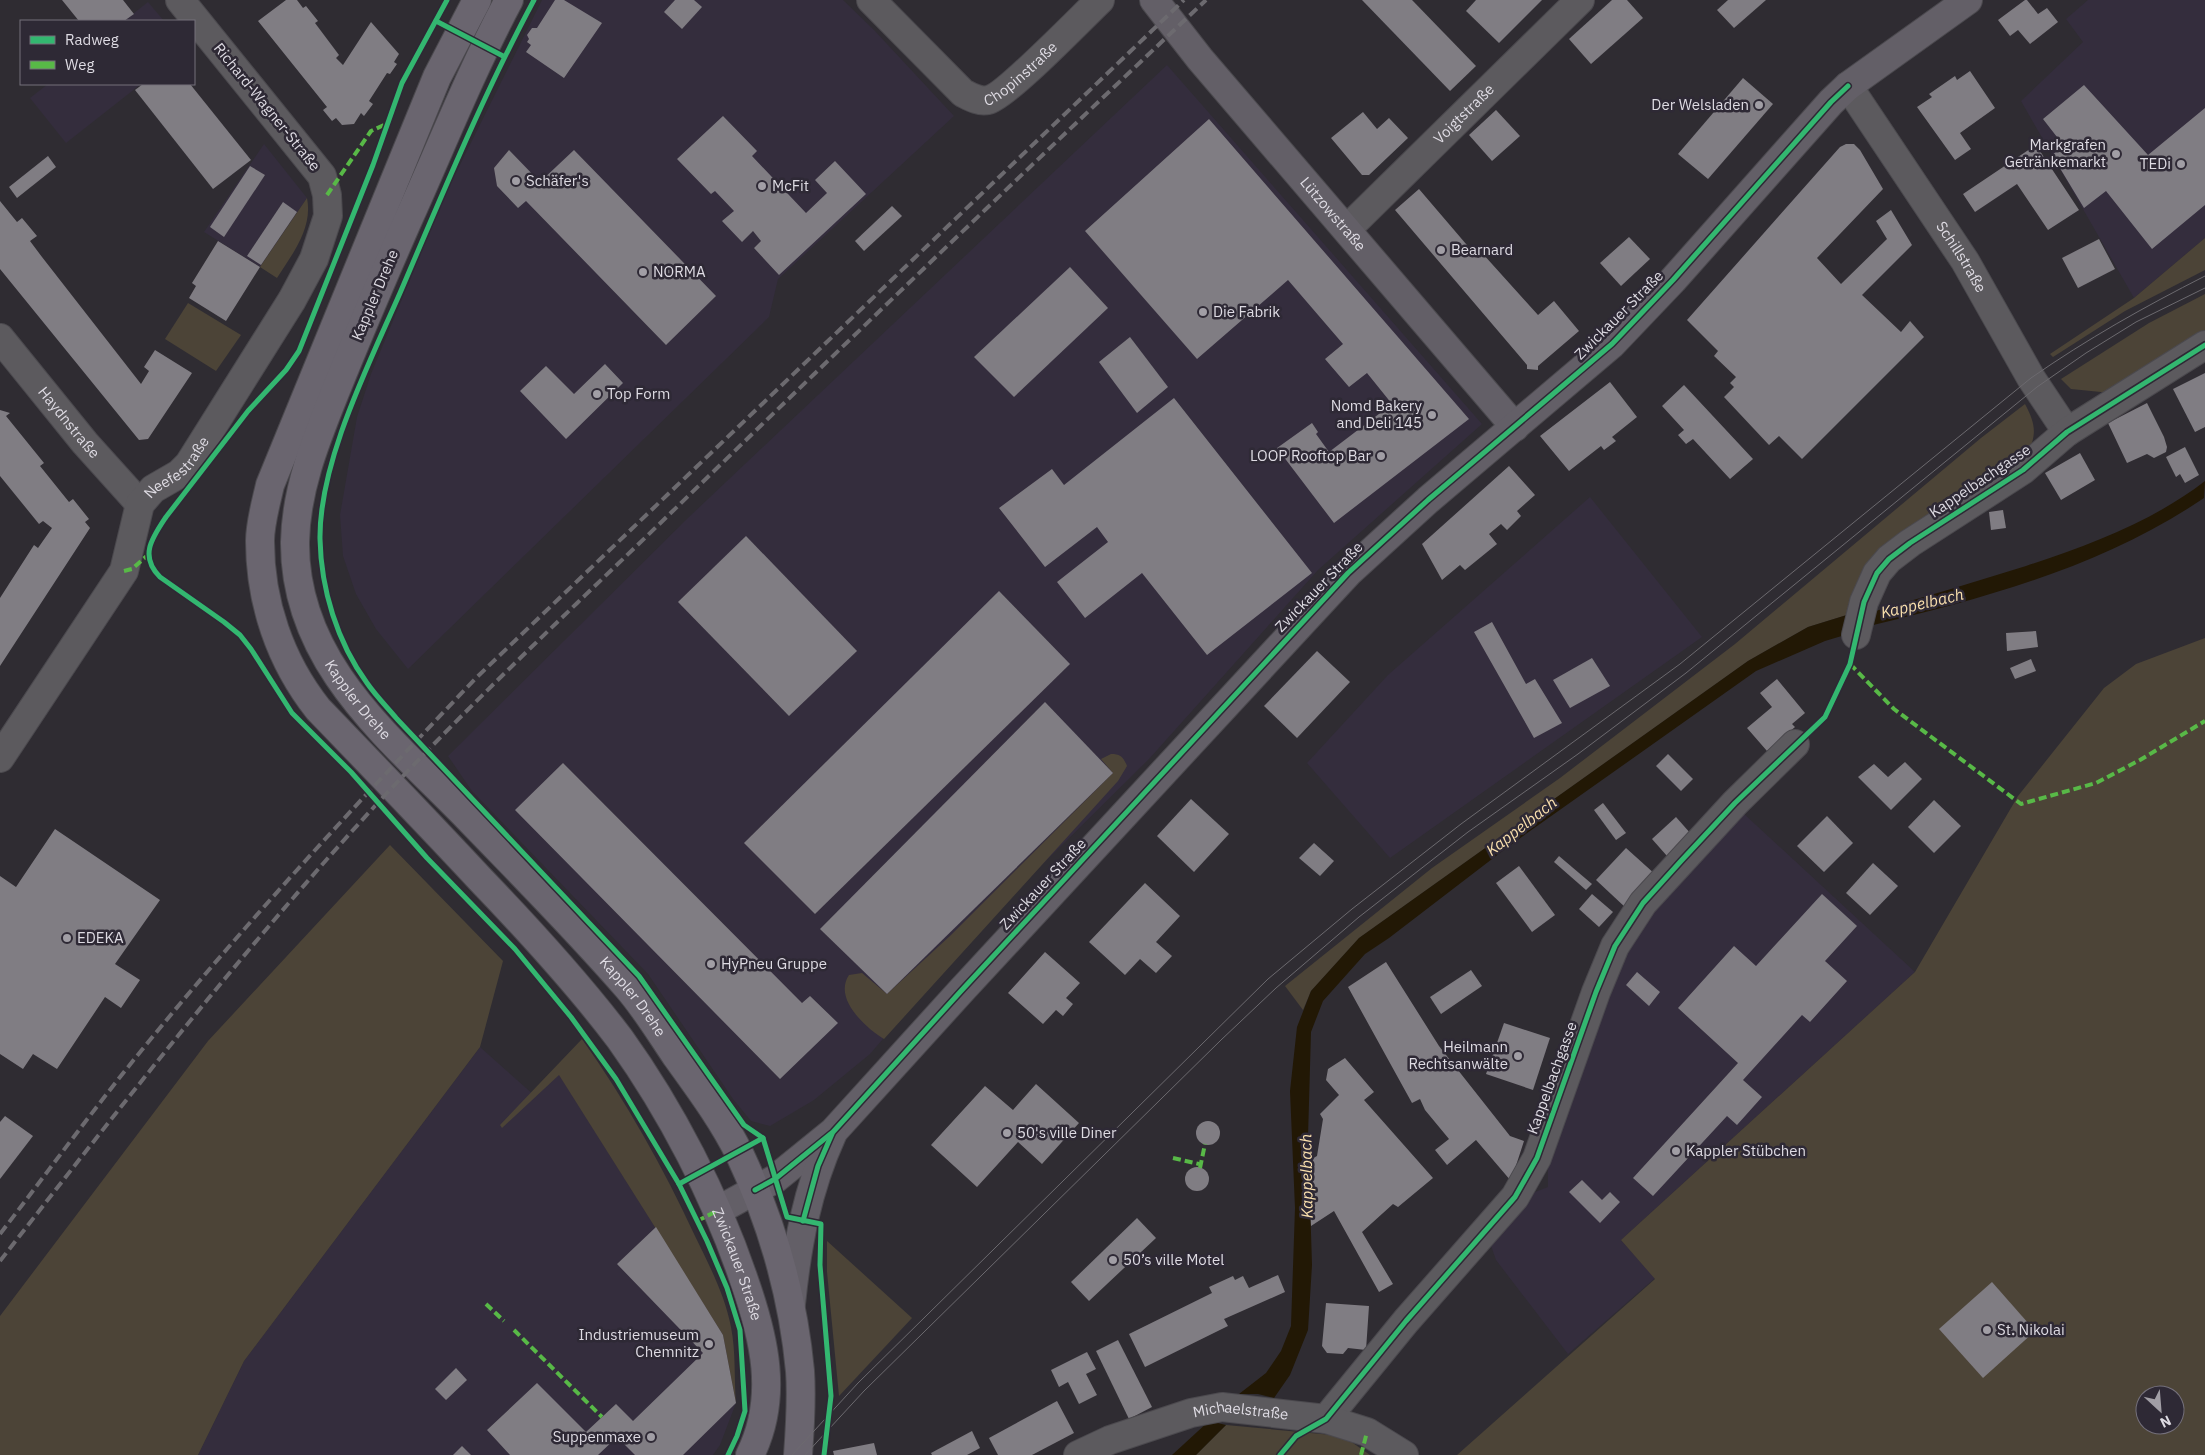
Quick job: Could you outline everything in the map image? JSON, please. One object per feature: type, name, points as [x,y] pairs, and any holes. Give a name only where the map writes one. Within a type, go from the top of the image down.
[{"type":"main road","name":"Kappler Drehe","points":[[477,0],[437,77],[270,485],[260,540],[266,596],[278,641],[299,686],[318,709],[543,945],[590,1001],[621,1041],[665,1111],[700,1173],[717,1211]]},
{"type":"main road","name":"Kappler Drehe","points":[[510,0],[473,72],[370,303],[317,437],[300,490],[296,519],[295,545],[302,604],[324,656],[348,692],[379,727],[547,900],[631,991],[706,1098],[738,1151],[755,1190],[779,1256],[790,1309]]},
{"type":"main road","name":"Lützowstraße","points":[[1154,0],[1200,59],[1515,427]]},
{"type":"main road","name":"Zwickauer Straße","points":[[750,1455],[762,1423],[766,1393],[764,1346],[736,1254],[717,1211],[775,1179],[834,1132],[961,990],[1348,573],[1428,500],[1618,338],[1673,280],[1825,108],[1848,86],[1968,0]]},
{"type":"main road","name":"Zwickauer Straße","points":[[798,1455],[800,1373],[790,1309],[796,1254],[810,1192],[834,1132]]},
{"type":"street","name":"Richard-Wagner-Straße","points":[[180,0],[322,176],[326,195]]},
{"type":"street","name":"Chopinstraße","points":[[871,0],[963,93],[974,100],[988,101],[1008,88],[1100,0]]},
{"type":"street","name":"Voigtstraße","points":[[1347,230],[1580,0]]},
{"type":"street","name":"Schillstraße","points":[[1848,86],[1965,261],[2031,378],[2067,432]]},
{"type":"street","name":"Neefestraße","points":[[0,758],[124,571],[140,504],[153,489],[179,474],[188,464],[292,300],[314,259],[328,216],[326,195]]},
{"type":"street","name":"Haydnstraße","points":[[0,338],[85,443],[140,504]]},
{"type":"street","name":"Kappelbachgasse","points":[[1856,635],[1864,602],[1877,573],[1889,559],[1910,543],[2023,470],[2067,432],[2205,345]]},
{"type":"street","name":"Kappelbachgasse","points":[[1326,1419],[1406,1320],[1515,1197],[1537,1158],[1596,992],[1615,946],[1643,903],[1735,804],[1795,744]]},
{"type":"street","name":"Michaelstraße","points":[[1078,1455],[1110,1440],[1192,1413],[1222,1407],[1326,1419],[1367,1432],[1404,1455]]},
{"type":"shaded area","points":[[542,0],[843,0],[874,30],[954,116],[778,279],[769,317],[408,669],[376,629],[356,594],[343,556],[340,515],[357,417],[371,374],[445,195]]},
{"type":"shaded area","points":[[2088,0],[2205,0],[2205,238],[2134,298],[2021,101],[2083,42],[2066,19]]},
{"type":"shaded area","points":[[148,2],[163,20],[125,20]]},
{"type":"shaded area","points":[[1167,65],[1482,424],[1318,570],[1149,759],[984,922],[870,1054],[814,1100],[770,1126],[751,1121],[733,1099],[648,974],[472,791],[448,756],[689,517]]},
{"type":"shaded area","points":[[47,85],[140,85],[66,143],[30,98]]},
{"type":"shaded area","points":[[264,144],[307,198],[260,267],[204,232]]},
{"type":"shaded area","points":[[307,198],[307,220],[304,230],[295,250],[277,278],[260,267]]},
{"type":"shaded area","points":[[2205,238],[2205,270],[2125,311],[2053,357],[2050,354],[2134,298]]},
{"type":"shaded area","points":[[2205,294],[2205,336],[2111,393],[2071,389],[2061,379],[2149,323]]},
{"type":"shaded area","points":[[188,303],[241,335],[216,371],[165,339]]},
{"type":"shaded area","points":[[2025,404],[2032,419],[2034,432],[2031,445],[2024,459],[1918,530],[1850,614],[1808,627],[1748,661],[1359,938],[1311,991],[1303,1010],[1285,986],[1432,868],[1560,778],[1735,644],[1981,438]]},
{"type":"shaded area","points":[[1590,497],[1702,637],[1390,858],[1307,763],[1388,675]]},
{"type":"shaded area","points":[[2205,638],[2205,1455],[1457,1455],[1655,1279],[1621,1240],[1915,972],[2018,796],[2104,688],[2136,664]]},
{"type":"shaded area","points":[[1111,754],[1121,756],[1127,766],[1118,781],[884,1039],[869,1028],[848,1003],[845,994],[845,984],[849,975],[862,973],[887,994],[951,935],[1113,773],[1101,759]]},
{"type":"shaded area","points":[[1743,813],[1915,972],[1621,1240],[1655,1278],[1568,1354],[1496,1260],[1490,1243],[1530,1194],[1548,1187],[1548,1161],[1627,940]]},
{"type":"shaded area","points":[[390,845],[503,961],[480,1047],[244,1361],[198,1455],[0,1455],[0,1316],[208,1041]]},
{"type":"shaded area","points":[[582,1039],[629,1110],[657,1160],[716,1280],[725,1303],[733,1336],[736,1403],[723,1335],[559,1075],[502,1128],[500,1125]]},
{"type":"shaded area","points":[[480,1047],[535,1096],[559,1074],[723,1335],[736,1403],[720,1445],[713,1455],[198,1455],[244,1361]]},
{"type":"shaded area","points":[[827,1241],[912,1318],[839,1396],[827,1272]]},
{"type":"shaded area","points":[[1226,1425],[1343,1436],[1370,1455],[1196,1455]]},
{"type":"water","name":"Kappelbach","points":[[2205,481],[2204,498],[2166,522],[2126,543],[2085,561],[2043,577],[1957,604],[1869,626],[1872,612],[2026,566],[2096,541],[2164,509]]},
{"type":"water","name":"Kappelbach","points":[[1850,614],[1845,635],[1825,641],[1756,671],[1509,846],[1389,938],[1365,954],[1323,1001],[1311,1032],[1308,1137],[1312,1265],[1308,1330],[1290,1375],[1274,1398],[1258,1394],[1239,1394],[1266,1373],[1281,1351],[1291,1326],[1295,1208],[1290,1091],[1297,1027],[1311,991],[1359,938],[1748,661],[1808,627]]},
{"type":"water","points":[[1209,1421],[1226,1425],[1196,1455],[1172,1455]]},
{"type":"building","points":[[62,0],[123,0],[134,14],[125,20],[78,20]]},
{"type":"building","points":[[286,0],[297,0],[303,8],[306,6],[318,21],[315,23],[339,55],[336,58],[343,65],[371,22],[399,54],[394,62],[397,64],[390,74],[387,73],[369,101],[373,104],[364,116],[361,113],[354,124],[342,125],[336,118],[332,121],[323,110],[327,107],[258,21]]},
{"type":"building","points":[[555,0],[564,0],[602,23],[564,78],[526,52],[531,45],[527,42],[529,39],[527,35],[532,28],[537,28]]},
{"type":"building","points":[[675,0],[694,0],[702,7],[682,29],[664,12]]},
{"type":"building","points":[[1362,0],[1412,0],[1476,66],[1450,91]]},
{"type":"building","points":[[1476,0],[1542,0],[1499,43],[1466,11]]},
{"type":"building","points":[[1612,0],[1627,0],[1643,18],[1591,64],[1569,39]]},
{"type":"building","points":[[1728,0],[1766,0],[1734,28],[1717,10]]},
{"type":"building","points":[[2025,0],[2038,14],[2047,8],[2058,22],[2030,44],[2018,30],[2010,36],[1998,20]]},
{"type":"building","points":[[1970,71],[1995,108],[1960,133],[1971,149],[1955,160],[1917,107],[1932,97],[1929,94],[1955,76],[1957,80]]},
{"type":"building","points":[[1743,78],[1773,104],[1708,179],[1678,154]]},
{"type":"building","points":[[142,85],[191,85],[251,160],[213,189],[135,90]]},
{"type":"building","points":[[2084,85],[2148,155],[2205,108],[2205,205],[2152,249],[2106,191],[2084,208],[2052,155],[2064,146],[2043,119]]},
{"type":"building","points":[[1496,110],[1520,136],[1492,161],[1469,135]]},
{"type":"building","points":[[1363,112],[1377,129],[1389,118],[1408,138],[1369,175],[1362,175],[1331,138]]},
{"type":"building","points":[[723,116],[757,151],[752,156],[806,213],[827,193],[815,180],[835,161],[866,194],[779,275],[754,248],[761,241],[753,231],[742,242],[722,221],[734,211],[715,191],[711,194],[677,159]]},
{"type":"building","name":"Die Fabrik","points":[[1209,119],[1469,419],[1334,523],[1277,448],[1312,423],[1318,432],[1316,434],[1329,452],[1392,404],[1367,373],[1349,387],[1325,359],[1343,344],[1288,280],[1197,359],[1085,231]]},
{"type":"building","points":[[1846,144],[1854,144],[1860,150],[1883,189],[1817,258],[1841,284],[1887,239],[1876,221],[1891,210],[1912,245],[1862,295],[1901,332],[1910,321],[1924,337],[1802,459],[1779,436],[1769,445],[1724,397],[1734,387],[1730,383],[1736,377],[1714,356],[1718,351],[1687,320],[1840,147]]},
{"type":"building","points":[[2036,145],[2079,210],[2048,230],[2017,184],[1975,212],[1963,194]]},
{"type":"building","name":"NORMA","points":[[509,150],[540,182],[574,150],[716,296],[666,345],[526,201],[518,208],[497,186],[494,168]]},
{"type":"building","points":[[48,156],[56,167],[17,198],[9,187]]},
{"type":"building","points":[[250,166],[265,175],[224,237],[210,227]]},
{"type":"building","points":[[1419,189],[1478,258],[1483,254],[1538,315],[1554,301],[1579,331],[1538,366],[1538,370],[1527,369],[1527,365],[1395,210]]},
{"type":"building","points":[[0,201],[17,222],[22,218],[37,236],[30,241],[141,384],[149,371],[144,367],[155,350],[192,373],[148,439],[139,440],[0,269]]},
{"type":"building","points":[[283,202],[297,212],[261,265],[247,256]]},
{"type":"building","points":[[892,206],[902,216],[864,251],[855,241]]},
{"type":"building","points":[[1629,237],[1650,259],[1621,286],[1600,263]]},
{"type":"building","points":[[2099,239],[2115,269],[2078,288],[2062,258]]},
{"type":"building","points":[[218,241],[260,267],[226,321],[189,298],[196,286],[192,283]]},
{"type":"building","points":[[1070,267],[1108,308],[1014,397],[974,357]]},
{"type":"building","points":[[1130,337],[1168,387],[1137,413],[1099,362]]},
{"type":"building","points":[[605,364],[623,383],[566,439],[520,391],[546,366],[574,394]]},
{"type":"building","points":[[2205,373],[2205,427],[2195,432],[2173,389]]},
{"type":"building","points":[[1610,382],[1637,417],[1612,437],[1616,441],[1604,450],[1601,446],[1569,471],[1540,436]]},
{"type":"building","points":[[1684,385],[1753,459],[1730,479],[1693,439],[1686,444],[1678,435],[1684,430],[1662,406]]},
{"type":"building","points":[[1174,398],[1312,573],[1207,655],[1142,573],[1085,618],[1057,582],[1108,542],[1097,527],[1045,567],[999,508],[1052,469],[1064,485]]},
{"type":"building","points":[[2147,403],[2164,437],[2167,447],[2166,452],[2154,458],[2147,454],[2127,463],[2108,423]]},
{"type":"building","points":[[0,410],[10,413],[6,416],[44,463],[40,466],[69,502],[73,499],[89,519],[85,522],[90,528],[0,666],[0,598],[34,545],[38,548],[52,528],[43,521],[39,524],[0,476]]},
{"type":"building","points":[[2185,447],[2199,475],[2185,483],[2180,474],[2176,477],[2166,457]]},
{"type":"building","points":[[2080,453],[2095,480],[2061,500],[2045,473]]},
{"type":"building","points":[[1509,466],[1535,495],[1517,511],[1521,516],[1507,530],[1501,524],[1489,534],[1497,544],[1465,570],[1460,565],[1442,580],[1422,544]]},
{"type":"building","points":[[2003,510],[2006,528],[1991,530],[1989,512]]},
{"type":"building","points":[[746,536],[857,651],[789,716],[678,602]]},
{"type":"building","points":[[999,591],[1070,664],[815,914],[744,843]]},
{"type":"building","points":[[1492,622],[1526,684],[1535,679],[1562,723],[1534,738],[1474,632]]},
{"type":"building","points":[[2036,631],[2038,647],[2007,651],[2006,633]]},
{"type":"building","points":[[1317,651],[1350,682],[1297,738],[1264,706]]},
{"type":"building","points":[[1592,658],[1610,686],[1570,708],[1553,680]]},
{"type":"building","points":[[2031,659],[2036,671],[2015,679],[2010,668]]},
{"type":"building","points":[[1777,679],[1805,713],[1792,724],[1795,727],[1767,751],[1747,728],[1772,707],[1760,693]]},
{"type":"building","points":[[1045,702],[1113,773],[887,994],[820,929]]},
{"type":"building","points":[[1668,754],[1693,779],[1681,791],[1656,766]]},
{"type":"building","points":[[1905,762],[1922,779],[1891,810],[1858,777],[1874,764],[1888,777]]},
{"type":"building","points":[[563,763],[802,1003],[810,996],[838,1023],[780,1079],[515,810]]},
{"type":"building","points":[[1191,799],[1229,834],[1194,872],[1157,836]]},
{"type":"building","points":[[1934,800],[1961,826],[1934,853],[1908,827]]},
{"type":"building","points":[[1603,803],[1626,833],[1616,840],[1594,810]]},
{"type":"building","points":[[1827,816],[1853,843],[1824,872],[1797,846]]},
{"type":"building","points":[[1676,817],[1691,834],[1667,856],[1652,839]]},
{"type":"building","name":"EDEKA","points":[[55,829],[160,900],[115,964],[140,980],[121,1008],[105,997],[57,1069],[33,1054],[23,1069],[0,1054],[0,876],[16,887]]},
{"type":"building","points":[[1314,843],[1334,861],[1320,876],[1299,858]]},
{"type":"building","points":[[1626,848],[1656,875],[1626,908],[1596,880]]},
{"type":"building","points":[[1559,856],[1592,884],[1586,890],[1554,862]]},
{"type":"building","points":[[1873,863],[1898,886],[1870,915],[1846,893]]},
{"type":"building","points":[[1519,866],[1555,915],[1532,932],[1496,883]]},
{"type":"building","points":[[1145,883],[1180,916],[1156,942],[1172,956],[1156,973],[1140,959],[1125,975],[1089,942]]},
{"type":"building","points":[[1592,894],[1613,912],[1599,927],[1579,909]]},
{"type":"building","points":[[1822,894],[1857,926],[1825,961],[1847,981],[1810,1022],[1802,1015],[1743,1080],[1762,1097],[1737,1125],[1727,1116],[1653,1196],[1633,1178],[1738,1063],[1678,1008],[1734,946],[1756,966]]},
{"type":"building","points":[[1045,952],[1080,983],[1066,998],[1073,1004],[1063,1016],[1056,1010],[1043,1024],[1008,993]]},
{"type":"building","points":[[1386,962],[1439,1046],[1510,1136],[1524,1141],[1511,1181],[1476,1140],[1447,1165],[1435,1150],[1449,1139],[1425,1110],[1420,1099],[1412,1103],[1348,987]]},
{"type":"building","points":[[1471,970],[1482,986],[1441,1014],[1430,997]]},
{"type":"building","points":[[1637,972],[1660,992],[1649,1006],[1626,985]]},
{"type":"building","name":"Heilmann Rechtsanwälte","points":[[1504,1023],[1550,1038],[1533,1090],[1486,1074]]},
{"type":"building","points":[[1345,1058],[1374,1092],[1364,1100],[1433,1178],[1398,1207],[1393,1204],[1362,1232],[1393,1284],[1379,1292],[1334,1211],[1311,1226],[1308,1161],[1317,1156],[1323,1119],[1320,1114],[1339,1095],[1326,1080],[1328,1069]]},
{"type":"building","name":"50's ville Diner","points":[[1036,1084],[1079,1123],[1042,1164],[1018,1142],[977,1187],[931,1145],[985,1086],[1013,1110]]},
{"type":"building","points":[[5,1116],[33,1136],[0,1179],[0,1122]]},
{"type":"building","points":[[1208,1121],[1216,1125],[1220,1133],[1216,1141],[1208,1145],[1200,1141],[1196,1133],[1200,1125]]},
{"type":"building","points":[[1197,1167],[1205,1171],[1209,1179],[1205,1187],[1197,1191],[1189,1187],[1185,1179],[1189,1171]]},
{"type":"building","points":[[1582,1180],[1602,1200],[1610,1192],[1620,1202],[1600,1223],[1569,1192]]},
{"type":"building","name":"50’s ville Motel","points":[[1137,1218],[1156,1238],[1089,1301],[1071,1282]]},
{"type":"building","name":"Industriemuseum Chemnitz","points":[[656,1227],[723,1335],[736,1403],[683,1455],[635,1455],[617,1437],[598,1455],[510,1455],[487,1430],[537,1383],[586,1432],[616,1404],[633,1421],[703,1353],[617,1264]]},
{"type":"building","points":[[1278,1275],[1285,1292],[1224,1319],[1228,1326],[1145,1367],[1129,1334],[1212,1293],[1209,1287],[1233,1276],[1235,1280],[1243,1276],[1249,1288]]},
{"type":"building","name":"St. Nikolai","points":[[1992,1282],[2035,1331],[1983,1378],[1939,1329]]},
{"type":"building","points":[[1326,1303],[1369,1306],[1366,1350],[1348,1348],[1343,1354],[1327,1353],[1322,1346]]},
{"type":"building","points":[[1118,1340],[1152,1407],[1129,1419],[1096,1351]]},
{"type":"building","points":[[1087,1352],[1096,1369],[1086,1374],[1097,1395],[1079,1404],[1068,1382],[1059,1387],[1051,1370]]},
{"type":"building","points":[[456,1368],[467,1380],[446,1400],[435,1389]]},
{"type":"building","points":[[1057,1401],[1074,1433],[1032,1455],[998,1455],[989,1438]]},
{"type":"building","points":[[972,1431],[980,1448],[967,1455],[932,1455],[931,1453]]},
{"type":"building","points":[[874,1443],[877,1455],[834,1455],[833,1451]]},
{"type":"building","points":[[462,1446],[471,1455],[453,1455]]},
{"type":"tram line","points":[[792,1455],[858,1383],[1268,979],[1352,909],[1461,824],[1680,664],[2031,378],[2116,324],[2205,276]]},
{"type":"tram line","points":[[805,1455],[864,1391],[1221,1040],[1276,988],[1359,917],[1468,832],[1578,754],[1686,673],[2037,387],[2086,353],[2136,322],[2205,288]]},
{"type":"railway","points":[[0,1234],[87,1119],[221,955],[346,816],[475,679],[1184,0]]},
{"type":"railway","points":[[0,1261],[136,1087],[276,917],[411,768],[563,616],[1206,0]]},
{"type":"marked path","points":[[327,195],[371,131],[386,124]]},
{"type":"marked path","points":[[124,571],[132,569],[148,555]]},
{"type":"marked path","points":[[1850,664],[1894,709],[2021,804],[2096,783],[2140,760],[2205,721]]},
{"type":"marked path","points":[[1200,1168],[1205,1144]]},
{"type":"marked path","points":[[1173,1158],[1199,1164]]},
{"type":"marked path","points":[[697,1221],[717,1211]]},
{"type":"marked path","points":[[486,1304],[504,1321]]},
{"type":"marked path","points":[[514,1330],[602,1417]]},
{"type":"marked path","points":[[1361,1455],[1367,1432]]},
{"type":"cycle path","points":[[447,0],[402,83],[373,165],[299,351],[286,370],[248,411],[166,517],[152,540],[149,554],[150,562],[160,577],[240,635],[292,713],[351,772],[427,858],[515,949],[571,1017],[616,1079],[679,1184],[707,1241],[727,1288],[740,1330],[745,1411],[737,1436],[728,1455]]},
{"type":"cycle path","points":[[534,0],[497,72],[464,145],[348,414],[328,478],[322,509],[321,558],[327,596],[339,633],[356,667],[370,688],[639,976],[744,1125],[763,1138],[787,1217],[821,1224],[820,1265],[831,1396],[824,1455]]},
{"type":"cycle path","points":[[436,21],[503,56]]},
{"type":"cycle path","points":[[755,1190],[775,1179],[833,1132],[1348,573],[1428,500],[1612,344],[1673,280],[1831,102],[1848,86]]},
{"type":"cycle path","points":[[1280,1455],[1296,1436],[1326,1419],[1406,1321],[1515,1197],[1537,1158],[1596,992],[1615,946],[1643,903],[1681,861],[1735,803],[1825,717],[1850,664],[1864,602],[1877,573],[1889,559],[1910,543],[2023,470],[2067,432],[2205,345]]},
{"type":"cycle path","points":[[803,1221],[818,1166],[832,1134]]},
{"type":"cycle path","points":[[679,1184],[763,1138]]},
{"type":"place","name":"Der Welsladen","points":[[1759,105]]},
{"type":"place","name":"Markgrafen Getränkemarkt","points":[[2116,154]]},
{"type":"place","name":"TEDi","points":[[2181,164]]},
{"type":"place","name":"Schäfer's","points":[[516,181]]},
{"type":"place","name":"McFit","points":[[762,186]]},
{"type":"place","name":"Bearnard","points":[[1441,250]]},
{"type":"place","name":"NORMA","points":[[643,272]]},
{"type":"place","name":"Die Fabrik","points":[[1203,312]]},
{"type":"place","name":"Top Form","points":[[597,394]]},
{"type":"place","name":"Nomd Bakery and Deli 145","points":[[1432,415]]},
{"type":"place","name":"LOOP Rooftop Bar","points":[[1381,456]]},
{"type":"place","name":"EDEKA","points":[[67,938]]},
{"type":"place","name":"HyPneu Gruppe","points":[[711,964]]},
{"type":"place","name":"Heilmann Rechtsanwälte","points":[[1518,1056]]},
{"type":"place","name":"50's ville Diner","points":[[1007,1133]]},
{"type":"place","name":"Kappler Stübchen","points":[[1676,1151]]},
{"type":"place","name":"50’s ville Motel","points":[[1113,1260]]},
{"type":"place","name":"St. Nikolai","points":[[1987,1330]]},
{"type":"place","name":"Industriemuseum Chemnitz","points":[[709,1344]]},
{"type":"place","name":"Suppenmaxe","points":[[651,1437]]}]
